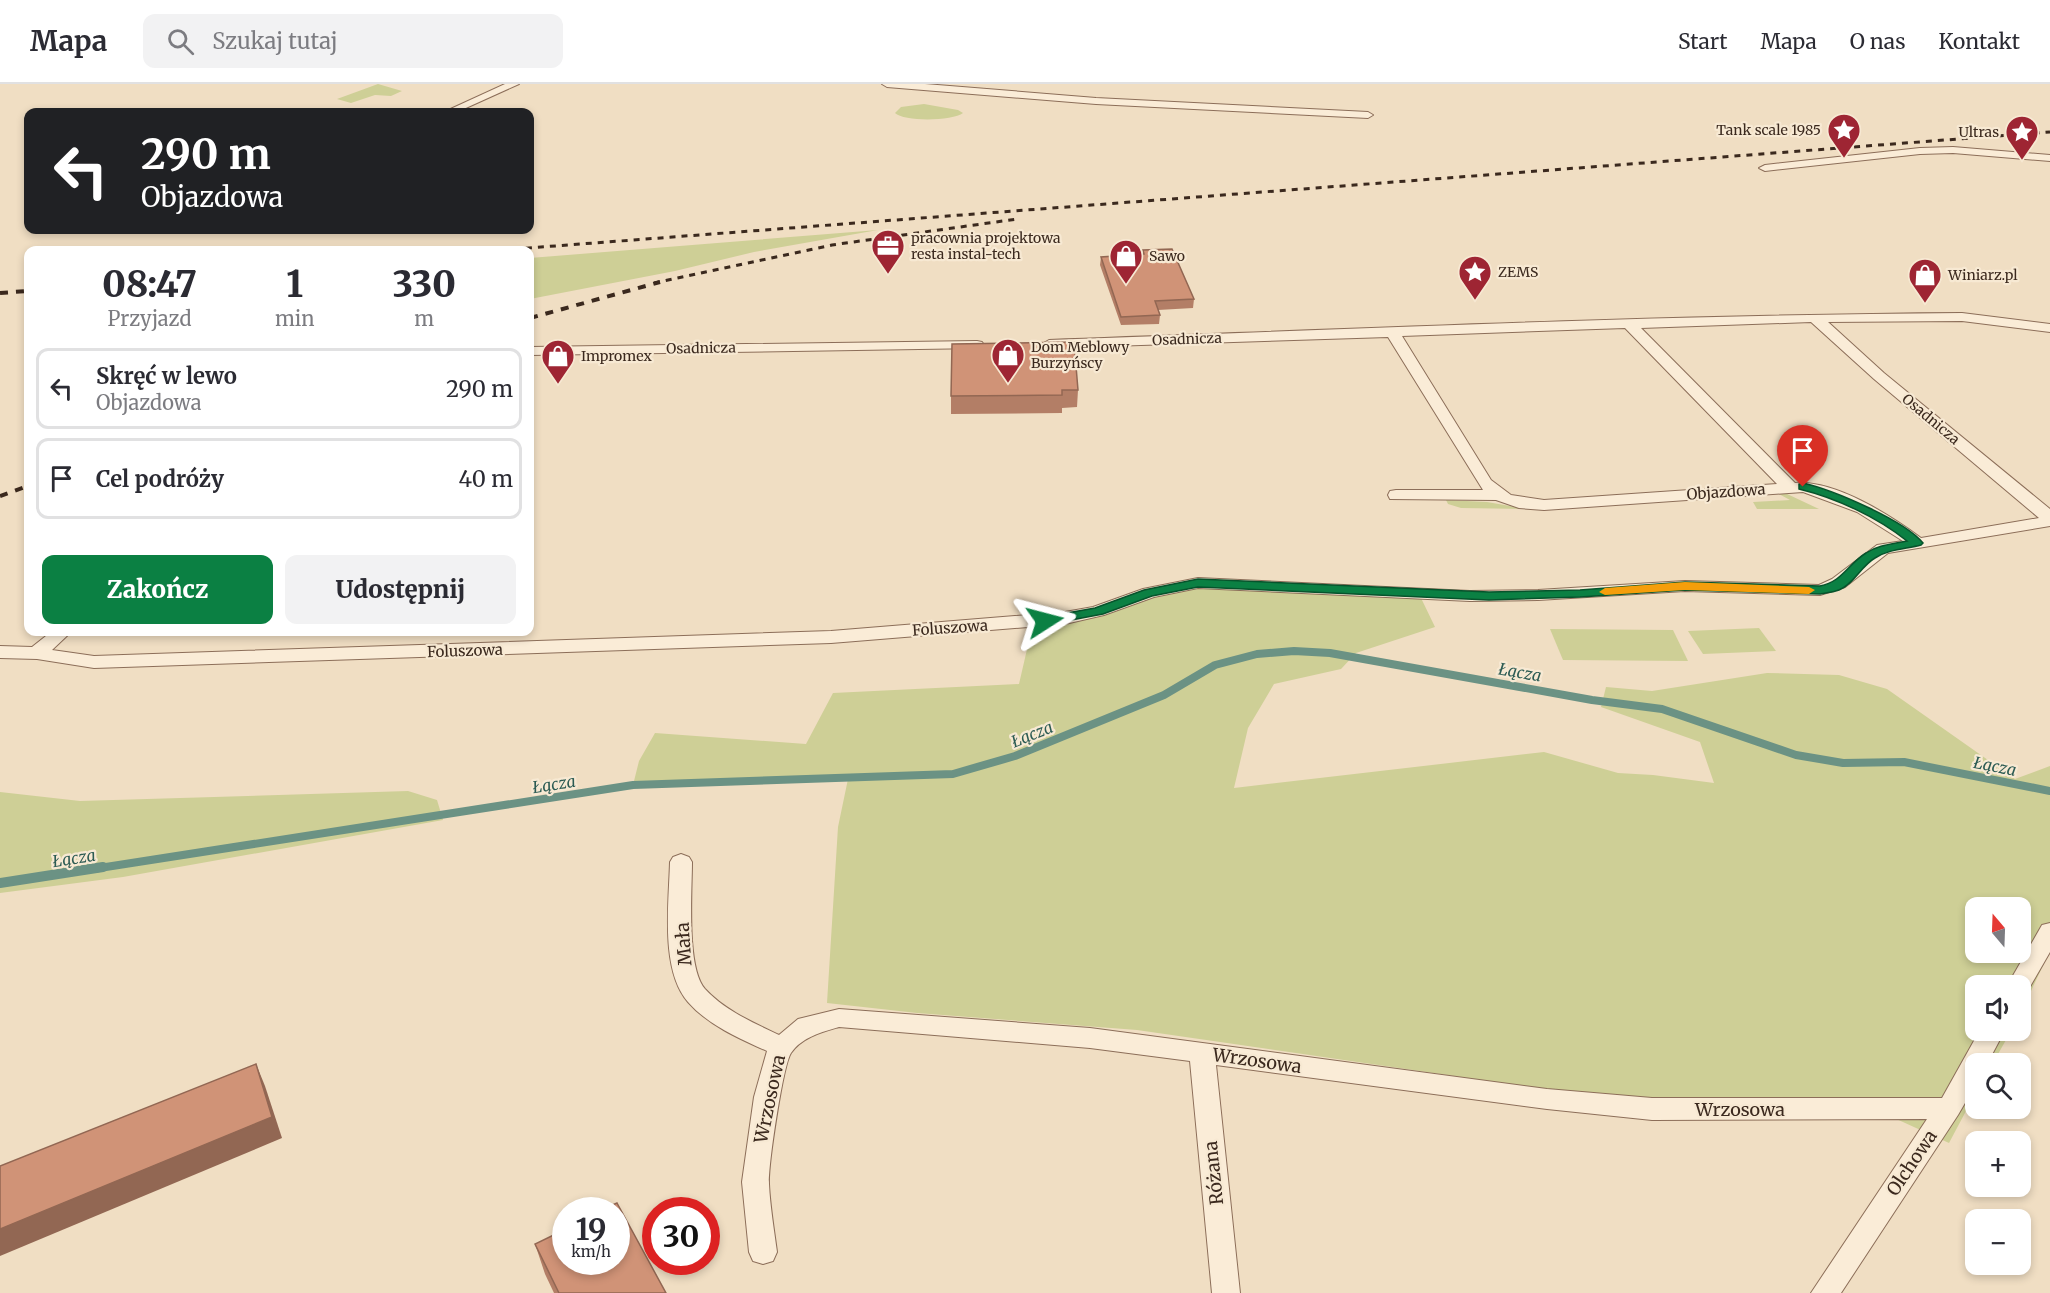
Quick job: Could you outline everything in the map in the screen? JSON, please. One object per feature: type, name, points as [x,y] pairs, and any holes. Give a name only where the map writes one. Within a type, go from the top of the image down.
[{"type":"street","points":[[458,108],[514,84]]},
{"type":"street","points":[[887,84],[1096,101],[1368,115]]},
{"type":"street","points":[[1765,168],[1953,150],[2050,158]]},
{"type":"street","name":"Osadnicza","points":[[1039,344],[1628,322],[1815,318],[1962,317],[2050,328]]},
{"type":"street","name":"Osadnicza","points":[[1815,318],[1879,376],[2050,519]]},
{"type":"street","points":[[1628,322],[1745,444],[1790,487]]},
{"type":"street","points":[[1392,331],[1485,483],[1497,495]]},
{"type":"street","name":"Osadnicza","points":[[534,351],[992,345]]},
{"type":"street","name":"Objazdowa","points":[[1396,495],[1497,495],[1506,500],[1544,505],[1790,487],[1820,490],[1901,531],[1917,543]]},
{"type":"street","points":[[1917,543],[2050,519]]},
{"type":"street","name":"Foluszowa","points":[[0,652],[37,653],[93,662],[831,637],[1065,618],[1098,611],[1149,593],[1198,583],[1489,596],[1580,594],[1685,586],[1820,590],[1835,587],[1845,581],[1870,555],[1883,549],[1917,543]]},
{"type":"street","points":[[37,653],[57,636]]},
{"type":"street","name":"Mała","points":[[681,862],[683,962],[691,988],[722,1016],[750,1033],[781,1047]]},
{"type":"street","points":[[2025,975],[2050,931]]},
{"type":"street","name":"Wrzosowa","points":[[763,1252],[755,1182],[767,1097],[781,1047],[807,1026],[839,1018],[1090,1038],[1547,1099],[1652,1108],[1762,1110],[1948,1108]]},
{"type":"street","name":"Olchowa","points":[[1825,1293],[1948,1108],[1987,1041]]},
{"type":"street","name":"Różana","points":[[1202,1053],[1226,1293]]},
{"type":"green space","points":[[378,84],[402,91],[391,96],[375,95],[351,103],[337,99]]},
{"type":"green space","points":[[924,104],[963,113],[949,118],[929,119],[908,118],[895,113],[901,107]]},
{"type":"green space","points":[[878,230],[754,252],[675,271],[534,298],[534,258]]},
{"type":"green space","points":[[1777,493],[1785,493],[1819,509],[1757,509],[1753,502],[1790,500]]},
{"type":"green space","points":[[1446,500],[1487,502],[1527,509],[1461,508],[1448,504]]},
{"type":"green space","points":[[1231,586],[1421,598],[1435,627],[1356,653],[1341,669],[1274,684],[1248,728],[1234,788],[1544,752],[1618,773],[1714,783],[1700,742],[1601,707],[1606,687],[1652,691],[1767,673],[1839,675],[1887,689],[2015,779],[2050,766],[2050,951],[2031,991],[2031,975],[1965,975],[1965,1041],[2005,1041],[1999,1053],[1965,1053],[1965,1113],[1949,1143],[1870,1107],[1710,1104],[1571,1093],[1137,1030],[917,1013],[827,1003],[838,827],[848,779],[633,785],[639,761],[655,733],[806,744],[833,693],[1019,684],[1031,632],[1096,617],[1143,596],[1179,589]]},
{"type":"green space","points":[[1759,628],[1776,651],[1703,654],[1688,631]]},
{"type":"green space","points":[[1550,629],[1673,630],[1688,661],[1563,660]]},
{"type":"green space","points":[[408,791],[437,800],[443,820],[123,877],[0,893],[0,792],[80,801]]},
{"type":"building","points":[[1172,249],[1194,299],[1155,301],[1160,315],[1121,317],[1101,257],[1144,254],[1143,250]]},
{"type":"building","points":[[1074,342],[1078,390],[1062,390],[1062,395],[951,396],[952,344]]},
{"type":"building","points":[[256,1064],[272,1117],[0,1229],[0,1166]]},
{"type":"building","points":[[630,1227],[642,1249],[642,1275],[656,1275],[666,1293],[559,1293],[535,1244],[552,1236],[552,1275],[630,1275]]},
{"type":"waterway","name":"Łącza","points":[[93,869],[633,785],[953,774],[1015,756],[1164,695],[1215,665],[1257,654],[1294,651],[1330,653],[1592,700],[1662,709],[1796,755],[1843,763],[1904,762],[2050,791]]},
{"type":"waterway","name":"Łącza","points":[[0,883],[103,867]]},
{"type":"railway","points":[[534,248],[2050,132]]},
{"type":"railway","points":[[654,283],[832,245],[1017,219]]},
{"type":"railway","points":[[534,317],[660,282]]},
{"type":"railway","points":[[0,293],[24,291]]},
{"type":"railway","points":[[0,496],[24,487]]},
{"type":"slow traffic","points":[[1605,592],[1685,586],[1809,590]]},
{"type":"place","name":"Tank scale 1985","points":[[1844,159]]},
{"type":"place","name":"Ultras","points":[[2022,161]]},
{"type":"place","name":"pracownia projektowa resta instal-tech","points":[[888,275]]},
{"type":"place","name":"Sawo","points":[[1126,285]]},
{"type":"place","name":"ZEMS","points":[[1475,301]]},
{"type":"place","name":"Winiarz.pl","points":[[1925,304]]},
{"type":"place","name":"Dom Meblowy Burzyńscy","points":[[1008,384]]},
{"type":"place","name":"Impromex","points":[[558,385]]},
{"type":"route","points":[[1045,621],[1098,611],[1170,587],[1198,583],[1489,596],[1580,594],[1685,586],[1820,590],[1835,587],[1845,581],[1870,555],[1883,549],[1917,543],[1901,531],[1840,499],[1820,490],[1803,487]]}]
